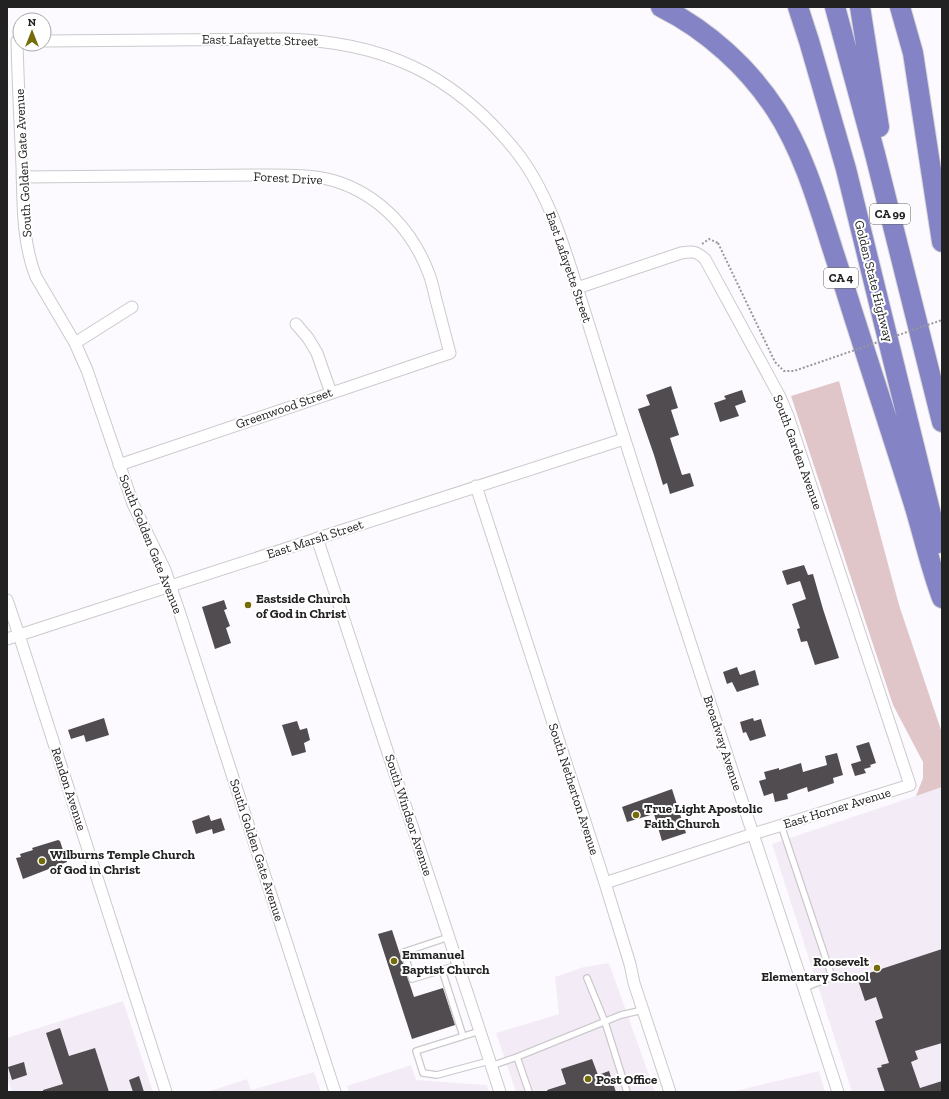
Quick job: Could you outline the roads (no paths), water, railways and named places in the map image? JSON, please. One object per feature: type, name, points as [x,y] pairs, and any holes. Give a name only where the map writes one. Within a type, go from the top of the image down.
[{"type":"highway","name":"CA 4","points":[[661,7],[695,27],[741,66],[776,110],[800,156],[824,223],[911,494],[942,598]]},
{"type":"highway","name":"Golden State Highway","points":[[798,7],[846,169],[942,557]]},
{"type":"highway","name":"CA 99","points":[[835,7],[875,154],[942,422]]},
{"type":"highway","points":[[860,7],[881,139],[875,154]]},
{"type":"highway","points":[[900,7],[906,26],[920,94],[942,242]]},
{"type":"street","name":"East Lafayette Street","points":[[52,40],[311,40],[351,45],[371,50],[415,68],[449,87],[486,117],[517,152],[541,192],[560,234],[624,439]]},
{"type":"street","name":"South Golden Gate Avenue","points":[[16,52],[23,204],[28,253],[31,266],[75,343],[87,370],[133,504],[165,570],[335,1092]]},
{"type":"street","name":"Forest Drive","points":[[22,177],[296,175],[336,182],[356,189],[371,197],[396,218],[416,245],[430,275],[450,353]]},
{"type":"street","name":"South Garden Avenue","points":[[577,288],[681,253],[691,251],[698,253],[706,259],[788,416],[910,785]]},
{"type":"street","points":[[75,343],[132,307]]},
{"type":"street","points":[[296,324],[308,338],[317,353],[331,393]]},
{"type":"street","name":"Greenwood Street","points":[[119,465],[450,353]]},
{"type":"street","name":"East Marsh Street","points":[[7,639],[624,439]]},
{"type":"street","name":"Broadway Avenue","points":[[624,439],[838,1092]]},
{"type":"street","name":"South Netherton Avenue","points":[[476,486],[605,883],[643,1010],[670,1092]]},
{"type":"street","name":"South Windsor Avenue","points":[[317,538],[500,1092]]},
{"type":"street","name":"Rendon Avenue","points":[[7,600],[166,1092]]},
{"type":"street","name":"East Horner Avenue","points":[[605,883],[781,825],[910,785]]},
{"type":"lane","points":[[781,825],[832,977],[804,988]]},
{"type":"lane","points":[[449,937],[404,952],[412,979],[458,965]]},
{"type":"lane","points":[[442,970],[463,1036]]},
{"type":"lane","points":[[587,978],[605,1022],[627,1092]]},
{"type":"lane","points":[[480,1031],[416,1050],[423,1073],[436,1076],[517,1057],[621,1015],[643,1010]]},
{"type":"lane","points":[[517,1057],[529,1092]]},
{"type":"place","name":"Eastside Church of God in Christ","points":[[248,605]]},
{"type":"place","name":"True Light Apostolic Faith Church","points":[[636,815]]},
{"type":"place","name":"Wilburns Temple Church of God in Christ","points":[[42,861]]},
{"type":"place","name":"Emmanuel Baptist Church","points":[[394,961]]},
{"type":"place","name":"Roosevelt Elementary School","points":[[877,968]]},
{"type":"place","name":"Post Office","points":[[588,1079]]}]
